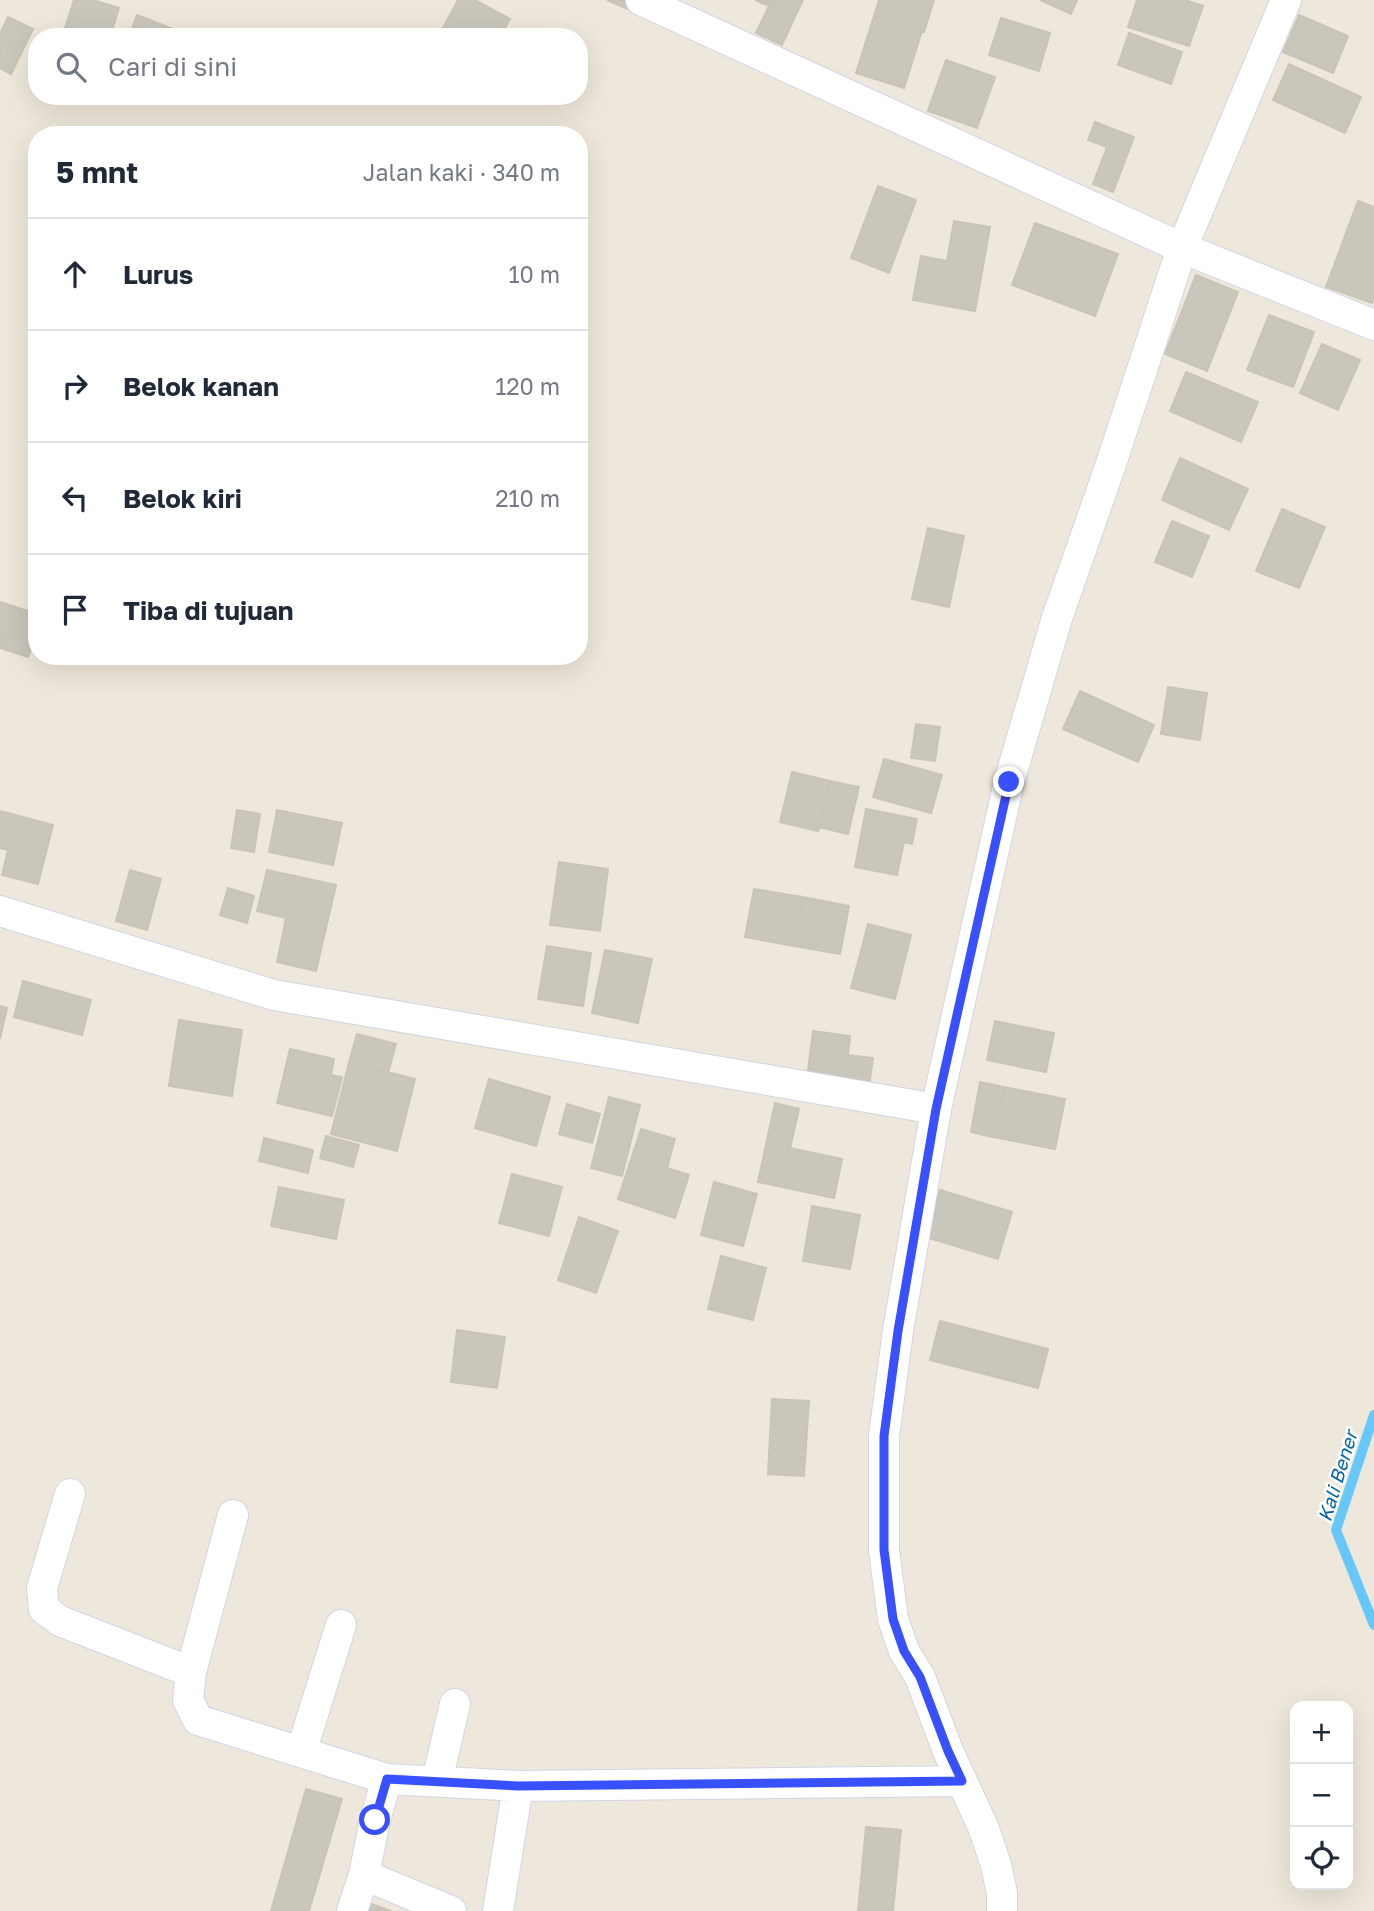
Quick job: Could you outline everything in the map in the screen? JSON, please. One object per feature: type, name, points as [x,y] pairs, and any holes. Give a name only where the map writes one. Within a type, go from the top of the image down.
[{"type":"street","points":[[641,0],[1182,248],[1374,325]]},
{"type":"street","points":[[1002,1911],[1002,1893],[996,1865],[984,1829],[948,1751],[920,1677],[904,1651],[893,1619],[884,1550],[884,1436],[898,1331],[936,1109],[1009,782],[1057,618],[1182,248],[1286,0]]},
{"type":"street","points":[[0,911],[274,995],[936,1109]]},
{"type":"street","points":[[70,1494],[42,1588],[44,1609],[60,1621],[191,1672]]},
{"type":"street","points":[[233,1515],[191,1672],[188,1700],[198,1720],[387,1779],[518,1786],[962,1781]]},
{"type":"street","points":[[301,1752],[341,1625]]},
{"type":"street","points":[[437,1781],[455,1704]]},
{"type":"street","points":[[352,1911],[364,1875],[375,1820],[387,1779]]},
{"type":"street","points":[[498,1911],[518,1786]]},
{"type":"street","points":[[364,1875],[451,1911]]},
{"type":"building","points":[[74,0],[93,0],[119,8],[113,28],[65,28]]},
{"type":"building","points":[[458,0],[475,0],[510,19],[505,28],[443,28]]},
{"type":"building","points":[[607,0],[634,0],[630,10]]},
{"type":"building","points":[[755,0],[772,0],[769,6]]},
{"type":"building","points":[[772,0],[803,0],[794,19],[769,6]]},
{"type":"building","points":[[879,0],[934,0],[924,32],[874,16]]},
{"type":"building","points":[[1040,0],[1077,0],[1071,14]]},
{"type":"building","points":[[1137,0],[1185,0],[1203,6],[1189,46],[1128,27]]},
{"type":"building","points":[[769,6],[794,19],[782,45],[756,33]]},
{"type":"building","points":[[137,15],[171,28],[132,28]]},
{"type":"building","points":[[1299,15],[1348,36],[1333,73],[1283,52]]},
{"type":"building","points":[[874,16],[922,31],[904,88],[856,73]]},
{"type":"building","points":[[8,17],[31,28],[28,28],[28,39],[11,74],[0,68],[0,34]]},
{"type":"building","points":[[1001,18],[1050,33],[1039,71],[989,55]]},
{"type":"building","points":[[1129,33],[1182,52],[1171,84],[1118,65]]},
{"type":"building","points":[[946,60],[995,77],[977,128],[928,111]]},
{"type":"building","points":[[1289,64],[1361,97],[1345,133],[1273,100]]},
{"type":"building","points":[[1095,122],[1134,137],[1113,192],[1093,184],[1107,147],[1088,140]]},
{"type":"building","points":[[878,186],[916,200],[889,273],[851,258]]},
{"type":"building","points":[[1358,201],[1374,207],[1372,303],[1326,287]]},
{"type":"building","points":[[954,221],[990,227],[975,311],[913,300],[921,256],[947,261]]},
{"type":"building","points":[[1035,223],[1118,254],[1095,316],[1012,285]]},
{"type":"building","points":[[1196,275],[1238,292],[1207,371],[1165,354]]},
{"type":"building","points":[[1269,315],[1314,332],[1293,387],[1247,370]]},
{"type":"building","points":[[1322,344],[1360,360],[1338,410],[1300,393]]},
{"type":"building","points":[[1186,372],[1258,402],[1241,442],[1170,411]]},
{"type":"building","points":[[1180,458],[1248,489],[1229,530],[1162,500]]},
{"type":"building","points":[[1282,509],[1325,527],[1299,588],[1256,571]]},
{"type":"building","points":[[1172,521],[1209,536],[1192,577],[1155,562]]},
{"type":"building","points":[[928,528],[964,536],[949,607],[912,599]]},
{"type":"building","points":[[0,602],[28,611],[28,657],[0,648]]},
{"type":"building","points":[[1168,687],[1207,693],[1200,740],[1161,734]]},
{"type":"building","points":[[1080,691],[1154,725],[1138,762],[1063,729]]},
{"type":"building","points":[[916,724],[940,727],[935,761],[911,758]]},
{"type":"building","points":[[884,759],[942,775],[931,813],[873,797]]},
{"type":"building","points":[[792,772],[830,781],[818,831],[780,822]]},
{"type":"building","points":[[830,781],[859,787],[848,834],[819,827]]},
{"type":"building","points":[[866,809],[917,819],[912,844],[904,842],[897,875],[855,867]]},
{"type":"building","points":[[237,810],[260,814],[254,852],[231,848]]},
{"type":"building","points":[[277,810],[342,823],[333,865],[269,852]]},
{"type":"building","points":[[0,811],[53,825],[38,884],[2,875],[8,850],[0,848]]},
{"type":"building","points":[[559,862],[608,869],[600,931],[550,925]]},
{"type":"building","points":[[130,870],[161,879],[147,930],[116,921]]},
{"type":"building","points":[[267,870],[336,885],[316,971],[277,962],[286,918],[257,911]]},
{"type":"building","points":[[228,888],[254,896],[247,923],[220,915]]},
{"type":"building","points":[[754,889],[803,897],[794,946],[745,937]]},
{"type":"building","points":[[803,897],[849,906],[840,954],[794,946]]},
{"type":"building","points":[[868,924],[911,935],[895,999],[851,988]]},
{"type":"building","points":[[547,946],[591,953],[583,1006],[538,999]]},
{"type":"building","points":[[605,950],[652,959],[638,1023],[592,1013]]},
{"type":"building","points":[[23,981],[91,1000],[82,1035],[14,1017]]},
{"type":"building","points":[[0,1006],[7,1008],[0,1039]]},
{"type":"building","points":[[179,1020],[242,1030],[232,1096],[169,1086]]},
{"type":"building","points":[[995,1021],[1054,1033],[1046,1072],[987,1060]]},
{"type":"building","points":[[813,1031],[850,1036],[848,1055],[873,1058],[869,1087],[807,1079]]},
{"type":"building","points":[[357,1034],[396,1044],[388,1073],[349,1062]]},
{"type":"building","points":[[290,1049],[334,1059],[331,1075],[342,1077],[332,1116],[277,1103]]},
{"type":"building","points":[[349,1062],[415,1079],[397,1151],[331,1134]]},
{"type":"building","points":[[489,1079],[550,1097],[536,1146],[475,1128]]},
{"type":"building","points":[[980,1082],[1004,1087],[993,1137],[971,1132]]},
{"type":"building","points":[[1004,1087],[1065,1099],[1055,1149],[993,1137]]},
{"type":"building","points":[[609,1097],[640,1105],[622,1176],[591,1168]]},
{"type":"building","points":[[775,1103],[799,1109],[790,1148],[842,1159],[834,1198],[758,1182]]},
{"type":"building","points":[[567,1104],[600,1114],[592,1143],[559,1134]]},
{"type":"building","points":[[641,1129],[675,1139],[667,1168],[689,1175],[675,1218],[618,1199]]},
{"type":"building","points":[[326,1136],[359,1145],[353,1167],[320,1158]]},
{"type":"building","points":[[264,1138],[313,1150],[308,1173],[259,1161]]},
{"type":"building","points":[[512,1174],[562,1187],[549,1236],[499,1223]]},
{"type":"building","points":[[714,1182],[757,1194],[743,1246],[701,1235]]},
{"type":"building","points":[[279,1187],[344,1200],[336,1239],[271,1226]]},
{"type":"building","points":[[940,1190],[1012,1212],[998,1259],[926,1237]]},
{"type":"building","points":[[812,1206],[860,1215],[850,1269],[803,1261]]},
{"type":"building","points":[[579,1217],[618,1231],[596,1293],[558,1280]]},
{"type":"building","points":[[721,1256],[766,1268],[753,1320],[708,1309]]},
{"type":"building","points":[[940,1321],[1048,1349],[1038,1388],[930,1360]]},
{"type":"building","points":[[457,1330],[505,1337],[497,1388],[451,1382]]},
{"type":"building","points":[[772,1399],[809,1401],[804,1476],[768,1474]]},
{"type":"building","points":[[306,1789],[342,1799],[309,1911],[271,1911]]},
{"type":"building","points":[[866,1827],[901,1830],[893,1911],[858,1911]]},
{"type":"building","points":[[371,1904],[391,1911],[368,1911]]},
{"type":"waterway","name":"Kali Bener","points":[[1374,1415],[1336,1530],[1374,1625]]},
{"type":"route","points":[[375,1820],[387,1779],[518,1786],[962,1781],[920,1677],[904,1651],[893,1619],[884,1550],[884,1436],[898,1331],[936,1109],[1009,782]]}]
